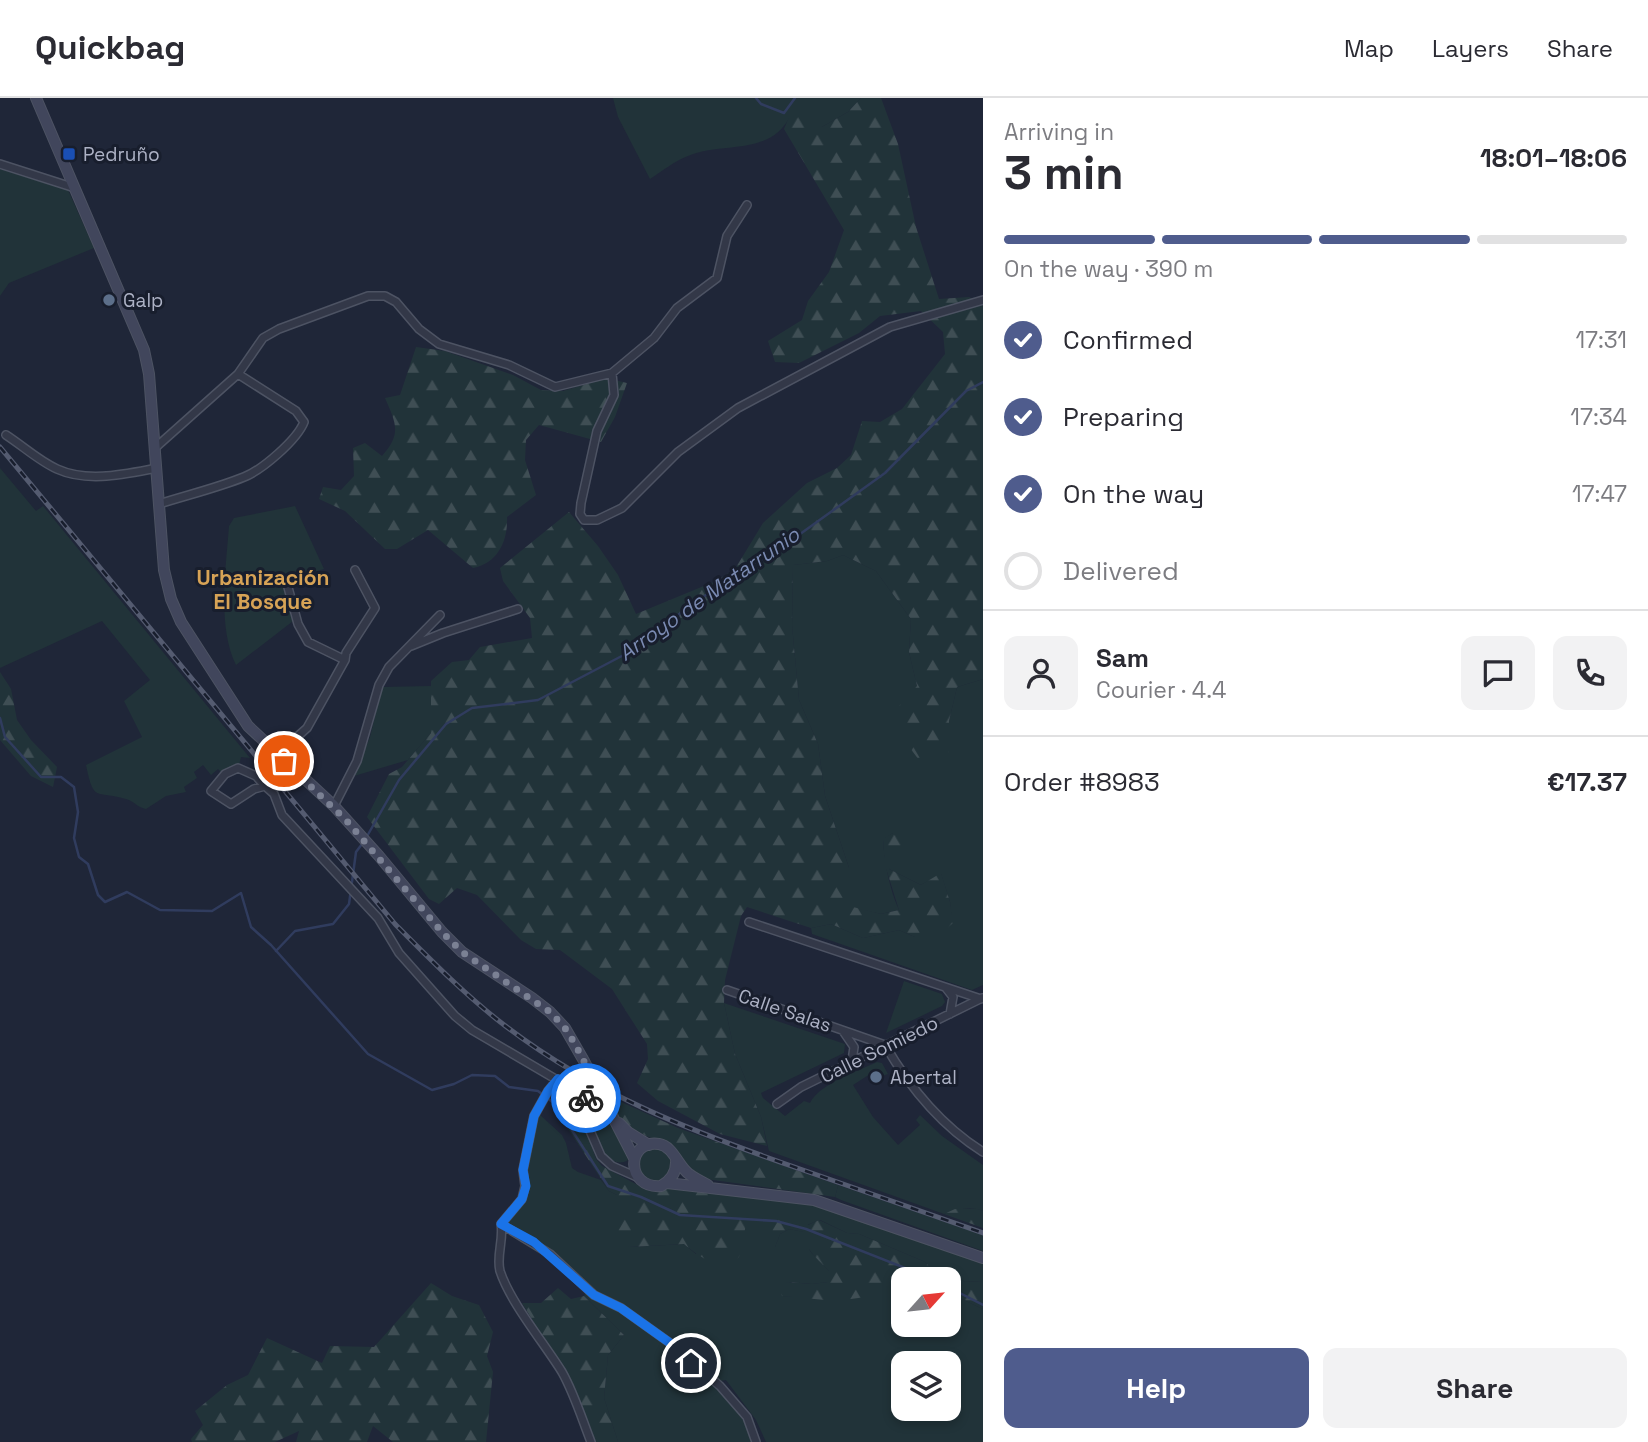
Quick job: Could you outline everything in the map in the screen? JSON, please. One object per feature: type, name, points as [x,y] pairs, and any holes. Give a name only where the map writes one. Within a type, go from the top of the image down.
[{"type":"street","points":[[36,98],[144,350],[149,374],[164,570],[171,599],[181,622],[248,726],[334,807],[442,932],[462,952],[550,1012],[565,1028],[634,1160],[638,1177]]},
{"type":"street","points":[[0,164],[75,188]]},
{"type":"street","points":[[155,448],[238,374],[263,338],[279,329],[368,296],[385,296],[396,302],[419,329],[439,344],[509,365],[555,387],[612,373],[654,338],[677,308],[717,278],[727,236],[747,205]]},
{"type":"street","points":[[612,373],[614,395],[597,431],[581,503],[580,514],[584,520],[597,520],[622,508],[678,452],[738,408],[890,327],[983,300]]},
{"type":"street","points":[[159,504],[247,476],[301,432],[304,422],[296,411],[238,374]]},
{"type":"street","points":[[6,435],[66,473],[120,476],[157,468]]},
{"type":"street","points":[[269,747],[298,736],[307,729],[345,660],[346,653],[374,608],[355,570]]},
{"type":"street","points":[[286,580],[298,624],[308,642],[345,660]]},
{"type":"street","points":[[407,648],[443,633],[518,610]]},
{"type":"street","points":[[334,807],[357,761],[379,685],[389,667],[440,615]]},
{"type":"street","points":[[265,786],[254,789],[231,804],[211,791],[225,774],[238,768],[256,776],[274,794],[282,816],[379,918],[399,953],[455,1016],[472,1030],[558,1079],[573,1095],[601,1156],[612,1166],[649,1185],[661,1186],[673,1176],[676,1159]]},
{"type":"street","points":[[749,922],[982,998]]},
{"type":"street","points":[[946,987],[953,997],[950,1014]]},
{"type":"street","name":"Calle Salas","points":[[727,990],[885,1045]]},
{"type":"street","name":"Calle Somiedo","points":[[778,1104],[801,1087],[982,998]]},
{"type":"street","name":"Calle Salas","points":[[842,1030],[854,1047],[852,1061]]},
{"type":"street","points":[[885,1045],[925,1104],[943,1123],[983,1152]]},
{"type":"street","points":[[501,1224],[522,1199],[526,1186],[523,1170],[534,1116],[558,1079]]},
{"type":"street","points":[[573,1095],[587,1098],[597,1087]]},
{"type":"street","points":[[611,1115],[628,1132],[649,1144],[666,1147],[688,1173],[718,1189]]},
{"type":"street","points":[[612,1166],[634,1160],[649,1144]]},
{"type":"street","points":[[667,1183],[802,1197],[828,1203],[983,1258]]},
{"type":"street","points":[[501,1224],[503,1235],[500,1272],[524,1316],[565,1377],[591,1442]]},
{"type":"street","points":[[501,1224],[550,1254],[594,1295],[621,1308],[670,1343],[720,1386],[747,1417],[755,1442]]},
{"type":"green space","points":[[613,98],[861,98],[848,112],[822,127],[791,115],[771,137],[745,146],[688,156],[650,179],[618,117]]},
{"type":"green space","points":[[861,98],[881,98],[898,144],[916,227],[939,299],[969,297],[983,304],[983,679],[957,687],[949,721],[949,752],[922,764],[907,744],[899,706],[917,686],[909,652],[911,619],[876,571],[843,555],[827,561],[793,565],[792,626],[799,700],[818,744],[825,796],[849,868],[849,906],[881,914],[899,910],[885,865],[883,839],[893,833],[909,845],[889,869],[921,885],[941,873],[953,923],[931,938],[915,937],[899,930],[863,938],[831,924],[811,928],[747,907],[741,916],[725,980],[724,1003],[735,1054],[761,1117],[767,1146],[720,1134],[658,1101],[637,1083],[648,1059],[647,1044],[612,989],[560,950],[536,949],[521,940],[477,895],[457,888],[439,904],[429,899],[367,817],[389,774],[402,767],[431,733],[431,681],[452,662],[469,660],[480,647],[532,638],[530,618],[503,581],[500,568],[569,512],[618,575],[636,614],[716,581],[735,569],[763,523],[807,483],[837,468],[851,455],[862,421],[880,422],[902,409],[945,354],[943,332],[921,311],[880,316],[859,333],[799,363],[775,362],[768,341],[802,320],[808,301],[829,272],[844,230],[784,129],[790,115],[805,108],[822,127],[848,112]]},
{"type":"green space","points":[[0,169],[68,190],[94,248],[9,283],[0,296]]},
{"type":"green space","points":[[416,347],[445,351],[513,375],[541,390],[563,391],[606,378],[627,383],[615,417],[601,442],[539,425],[526,440],[525,460],[536,495],[507,517],[506,534],[495,556],[473,568],[428,530],[397,549],[385,549],[345,511],[319,499],[323,487],[341,490],[354,476],[353,448],[365,443],[382,456],[388,448],[395,435],[395,428],[385,398],[400,395]]},
{"type":"green space","points":[[0,468],[36,511],[43,506],[250,758],[241,757],[239,765],[222,773],[218,769],[211,775],[203,765],[194,772],[197,778],[184,787],[186,792],[166,796],[146,809],[129,800],[94,790],[86,765],[142,737],[124,701],[150,680],[102,621],[0,668]]},
{"type":"green space","points":[[295,506],[324,569],[287,580],[297,618],[236,665],[226,633],[225,615],[229,526],[234,518]]},
{"type":"green space","points":[[843,555],[876,571],[911,619],[909,652],[917,686],[949,752],[949,721],[957,687],[983,679],[983,985],[972,990],[812,934],[811,928],[831,924],[863,938],[899,930],[915,937],[952,923],[950,902],[941,874],[921,885],[889,869],[893,833],[883,840],[888,876],[899,910],[881,914],[849,907],[849,868],[825,796],[818,744],[799,700],[792,626],[793,565],[827,561]]},
{"type":"green space","points":[[0,672],[11,689],[17,720],[31,740],[57,767],[53,787],[31,776],[0,740]]},
{"type":"green space","points":[[431,686],[431,733],[408,760],[354,776],[370,737],[382,687]]},
{"type":"green space","points":[[904,981],[942,994],[945,1002],[942,1006],[886,1033]]},
{"type":"green space","points":[[724,1003],[845,1044],[844,1053],[761,1093],[763,1098],[785,1116],[804,1101],[810,1103],[822,1090],[840,1079],[877,1062],[882,1063],[888,1074],[882,1076],[878,1069],[853,1085],[873,1117],[898,1145],[920,1125],[916,1120],[920,1115],[942,1136],[983,1165],[983,1211],[964,1209],[944,1214],[769,1151],[761,1117],[735,1054]]},
{"type":"green space","points":[[596,1094],[626,1148],[628,1160],[619,1163],[612,1160],[593,1132],[582,1102]]},
{"type":"green space","points":[[606,1097],[678,1128],[838,1185],[835,1197],[706,1179],[690,1168],[673,1145],[646,1136],[619,1117]]},
{"type":"green space","points":[[539,1114],[562,1135],[572,1168],[601,1180],[609,1191],[617,1195],[629,1247],[684,1244],[696,1254],[706,1195],[680,1189],[662,1191],[664,1186],[811,1203],[983,1262],[983,1281],[965,1282],[961,1280],[961,1267],[930,1267],[925,1262],[820,1220],[807,1225],[776,1213],[775,1247],[780,1234],[789,1229],[805,1232],[810,1251],[829,1271],[829,1282],[787,1282],[782,1296],[800,1297],[891,1287],[891,1337],[961,1337],[961,1299],[983,1309],[983,1442],[766,1442],[756,1420],[726,1380],[720,1381],[592,1290],[547,1248],[508,1224],[524,1201],[526,1166]]},
{"type":"green space","points":[[576,1116],[584,1125],[596,1159],[602,1166],[647,1190],[680,1189],[745,1200],[750,1206],[739,1257],[728,1266],[704,1259],[684,1244],[629,1247],[612,1236],[611,1224],[615,1219],[612,1214],[617,1195],[609,1191],[565,1124]]},
{"type":"green space","points":[[655,1149],[666,1154],[671,1165],[666,1176],[655,1181],[644,1176],[639,1165],[644,1154]]},
{"type":"green space","points":[[838,1185],[983,1235],[983,1251],[841,1200],[835,1197]]},
{"type":"green space","points":[[955,1209],[983,1211],[983,1228],[944,1214]]},
{"type":"green space","points":[[776,1213],[792,1214],[805,1219],[808,1225],[819,1220],[847,1233],[859,1234],[925,1262],[930,1267],[891,1267],[891,1290],[873,1296],[836,1301],[782,1296],[780,1287],[787,1282],[828,1282],[829,1271],[809,1248],[804,1232],[789,1229],[780,1234],[775,1247],[766,1241],[764,1227],[767,1216]]},
{"type":"green space","points":[[961,1280],[983,1281],[983,1309],[961,1299]]},
{"type":"green space","points":[[431,1283],[452,1296],[479,1305],[493,1332],[487,1356],[493,1372],[486,1442],[393,1442],[373,1426],[367,1442],[296,1442],[299,1431],[275,1442],[192,1442],[191,1439],[203,1425],[195,1411],[227,1385],[248,1375],[267,1338],[322,1363],[330,1346],[374,1347]]},
{"type":"green space","points":[[558,1288],[571,1299],[584,1296],[624,1335],[608,1355],[604,1398],[618,1442],[594,1442],[544,1339],[522,1303],[541,1303]]},
{"type":"green space","points":[[586,1291],[658,1337],[718,1386],[745,1417],[754,1442],[618,1442],[604,1398],[608,1355],[624,1335],[584,1296]]},
{"type":"waterway","points":[[756,98],[761,104],[784,113],[795,98]]},
{"type":"waterway","name":"Arroyo de Matarrunio","points":[[366,838],[399,780],[446,724],[472,708],[538,700],[637,648],[692,604],[789,542],[885,473],[966,391],[983,382]]},
{"type":"waterway","points":[[0,718],[5,737],[41,777],[61,777],[74,787],[78,812],[74,838],[79,857],[88,864],[98,895],[105,902],[127,892],[160,910],[212,911],[241,893],[251,927],[271,945],[368,1054],[432,1090],[454,1084],[472,1075],[495,1076],[509,1087],[538,1091],[555,1104],[608,1186],[641,1197],[680,1215],[776,1221],[806,1229],[903,1267]]},
{"type":"waterway","name":"Arroyo de Matarrunio","points":[[276,951],[295,931],[333,924],[349,904],[356,852],[362,844]]},
{"type":"waterway","points":[[961,1294],[983,1305]]},
{"type":"railway","points":[[0,447],[395,924],[459,987],[499,1021],[570,1070],[645,1109],[762,1156],[983,1233]]},
{"type":"way so far","points":[[284,761],[334,807],[462,952],[532,998],[565,1028],[597,1087],[586,1098]]},
{"type":"place","name":"Pedruño","points":[[69,154]]},
{"type":"place","name":"Galp","points":[[109,300]]},
{"type":"place","name":"Abertal","points":[[876,1077]]},
{"type":"district","name":"Urbanización El Bosque","points":[[263,590]]},
{"type":"route","points":[[586,1098],[573,1095],[558,1079],[548,1091],[534,1116],[523,1170],[526,1186],[522,1199],[501,1224],[534,1242],[594,1295],[621,1308],[670,1343],[691,1363]]}]
